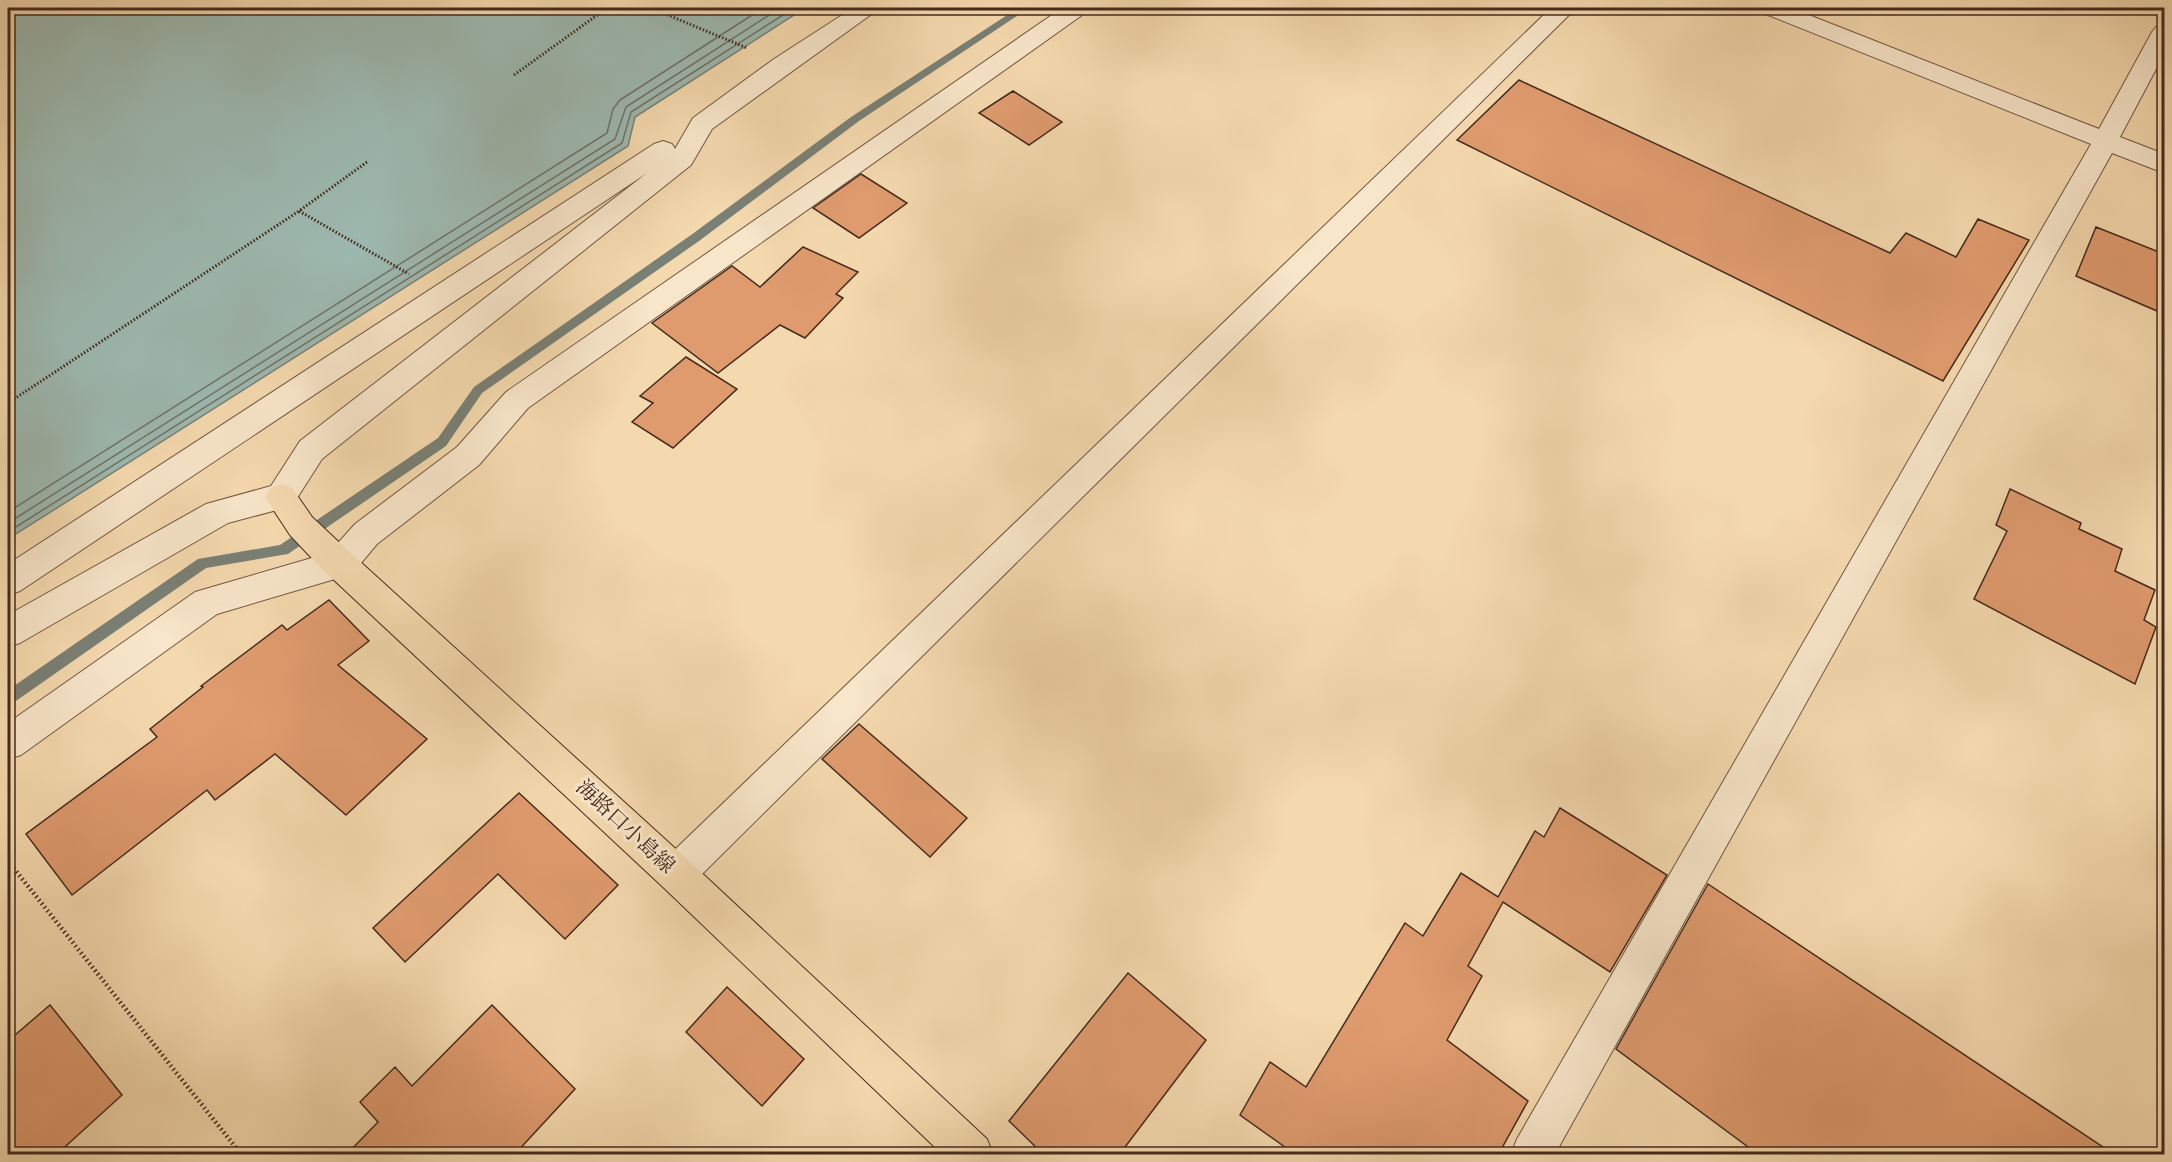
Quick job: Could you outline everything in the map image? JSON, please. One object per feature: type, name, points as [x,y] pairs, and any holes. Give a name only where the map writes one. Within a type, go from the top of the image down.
[{"type":"main road","name":"海路口小島線","points":[[281,497],[301,526],[336,560],[676,874],[972,1155]]},
{"type":"street","points":[[8,581],[702,124],[783,64],[868,8]]},
{"type":"street","points":[[8,743],[207,602],[336,560],[366,534],[468,456],[517,400],[1077,8]]},
{"type":"street","points":[[676,874],[1564,8]]},
{"type":"street","points":[[1771,8],[2164,164]]},
{"type":"street","points":[[1532,1155],[2106,140],[2164,32]]},
{"type":"street","points":[[8,632],[217,513],[248,503],[281,497],[294,473],[311,450],[682,159],[702,124]]},
{"type":"path","points":[[514,75],[607,8]]},
{"type":"path","points":[[651,8],[744,47]]},
{"type":"path","points":[[8,403],[299,211],[367,162]]},
{"type":"path","points":[[299,211],[417,280]]},
{"type":"path","points":[[8,861],[241,1155]]},
{"type":"water","points":[[8,8],[805,8],[635,117],[628,146],[8,539]]},
{"type":"building","points":[[1519,80],[1890,253],[1906,233],[1956,257],[1978,219],[2029,240],[1943,381],[1457,140]]},
{"type":"building","points":[[1013,91],[1062,122],[1029,145],[979,113]]},
{"type":"building","points":[[861,174],[907,203],[859,238],[813,208]]},
{"type":"building","points":[[2096,227],[2164,254],[2164,314],[2076,276]]},
{"type":"building","points":[[803,247],[858,272],[836,294],[843,298],[805,338],[780,325],[718,373],[652,323],[732,266],[760,287]]},
{"type":"building","points":[[686,357],[737,389],[673,448],[632,422],[653,403],[640,396]]},
{"type":"building","points":[[2010,489],[2081,523],[2079,529],[2122,549],[2115,571],[2155,590],[2144,620],[2156,627],[2135,684],[1974,599],[2007,531],[1996,525]]},
{"type":"building","points":[[329,600],[369,641],[338,665],[427,739],[346,815],[275,754],[215,800],[207,790],[72,895],[26,834],[157,737],[150,729],[203,687],[201,686],[282,625],[287,630]]},
{"type":"building","points":[[859,724],[967,818],[930,857],[822,759]]},
{"type":"building","points":[[519,793],[618,885],[565,939],[498,874],[405,962],[373,928]]},
{"type":"building","points":[[1560,808],[1667,875],[1610,972],[1503,902],[1468,966],[1482,976],[1447,1040],[1528,1101],[1498,1155],[1296,1155],[1240,1115],[1270,1062],[1306,1087],[1405,923],[1423,936],[1461,873],[1498,897],[1535,831],[1544,837]]},
{"type":"building","points":[[1708,884],[2115,1155],[1759,1155],[1616,1049]]},
{"type":"building","points":[[1128,973],[1206,1040],[1119,1155],[1044,1155],[1009,1121]]},
{"type":"building","points":[[727,987],[804,1059],[762,1106],[686,1032]]},
{"type":"building","points":[[50,1005],[122,1095],[56,1155],[8,1155],[8,1041]]},
{"type":"building","points":[[492,1005],[575,1089],[514,1155],[346,1155],[378,1122],[360,1102],[395,1067],[412,1086]]},
{"type":"waterway","points":[[8,698],[203,563],[283,550],[442,442],[478,390],[695,238],[855,119],[1024,8]]}]
